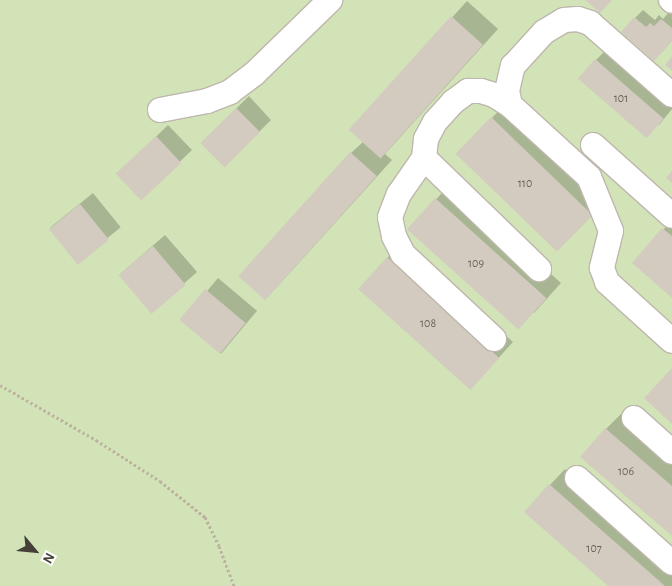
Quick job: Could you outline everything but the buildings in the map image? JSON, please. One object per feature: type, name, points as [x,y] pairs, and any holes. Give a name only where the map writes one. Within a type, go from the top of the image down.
[{"type":"lane","points":[[160,110],[207,101],[230,92],[255,73],[330,0]]},
{"type":"lane","points":[[510,104],[507,91],[513,66],[544,32],[564,20],[578,19],[590,23],[672,95]]},
{"type":"lane","points":[[494,338],[403,254],[394,236],[390,217],[398,194],[424,158],[426,139],[435,122],[453,102],[468,91],[481,91],[494,95],[510,104],[589,177],[610,231],[602,268],[607,282],[672,342]]},
{"type":"lane","points":[[593,145],[672,216]]},
{"type":"lane","points":[[424,158],[539,269]]},
{"type":"lane","points":[[634,418],[672,452]]},
{"type":"lane","points":[[577,478],[672,563]]},
{"type":"path","points":[[0,386],[96,440],[160,481],[205,517],[219,546],[234,586]]},
{"type":"green space","points":[[0,0],[672,0],[672,586],[0,586]]}]
